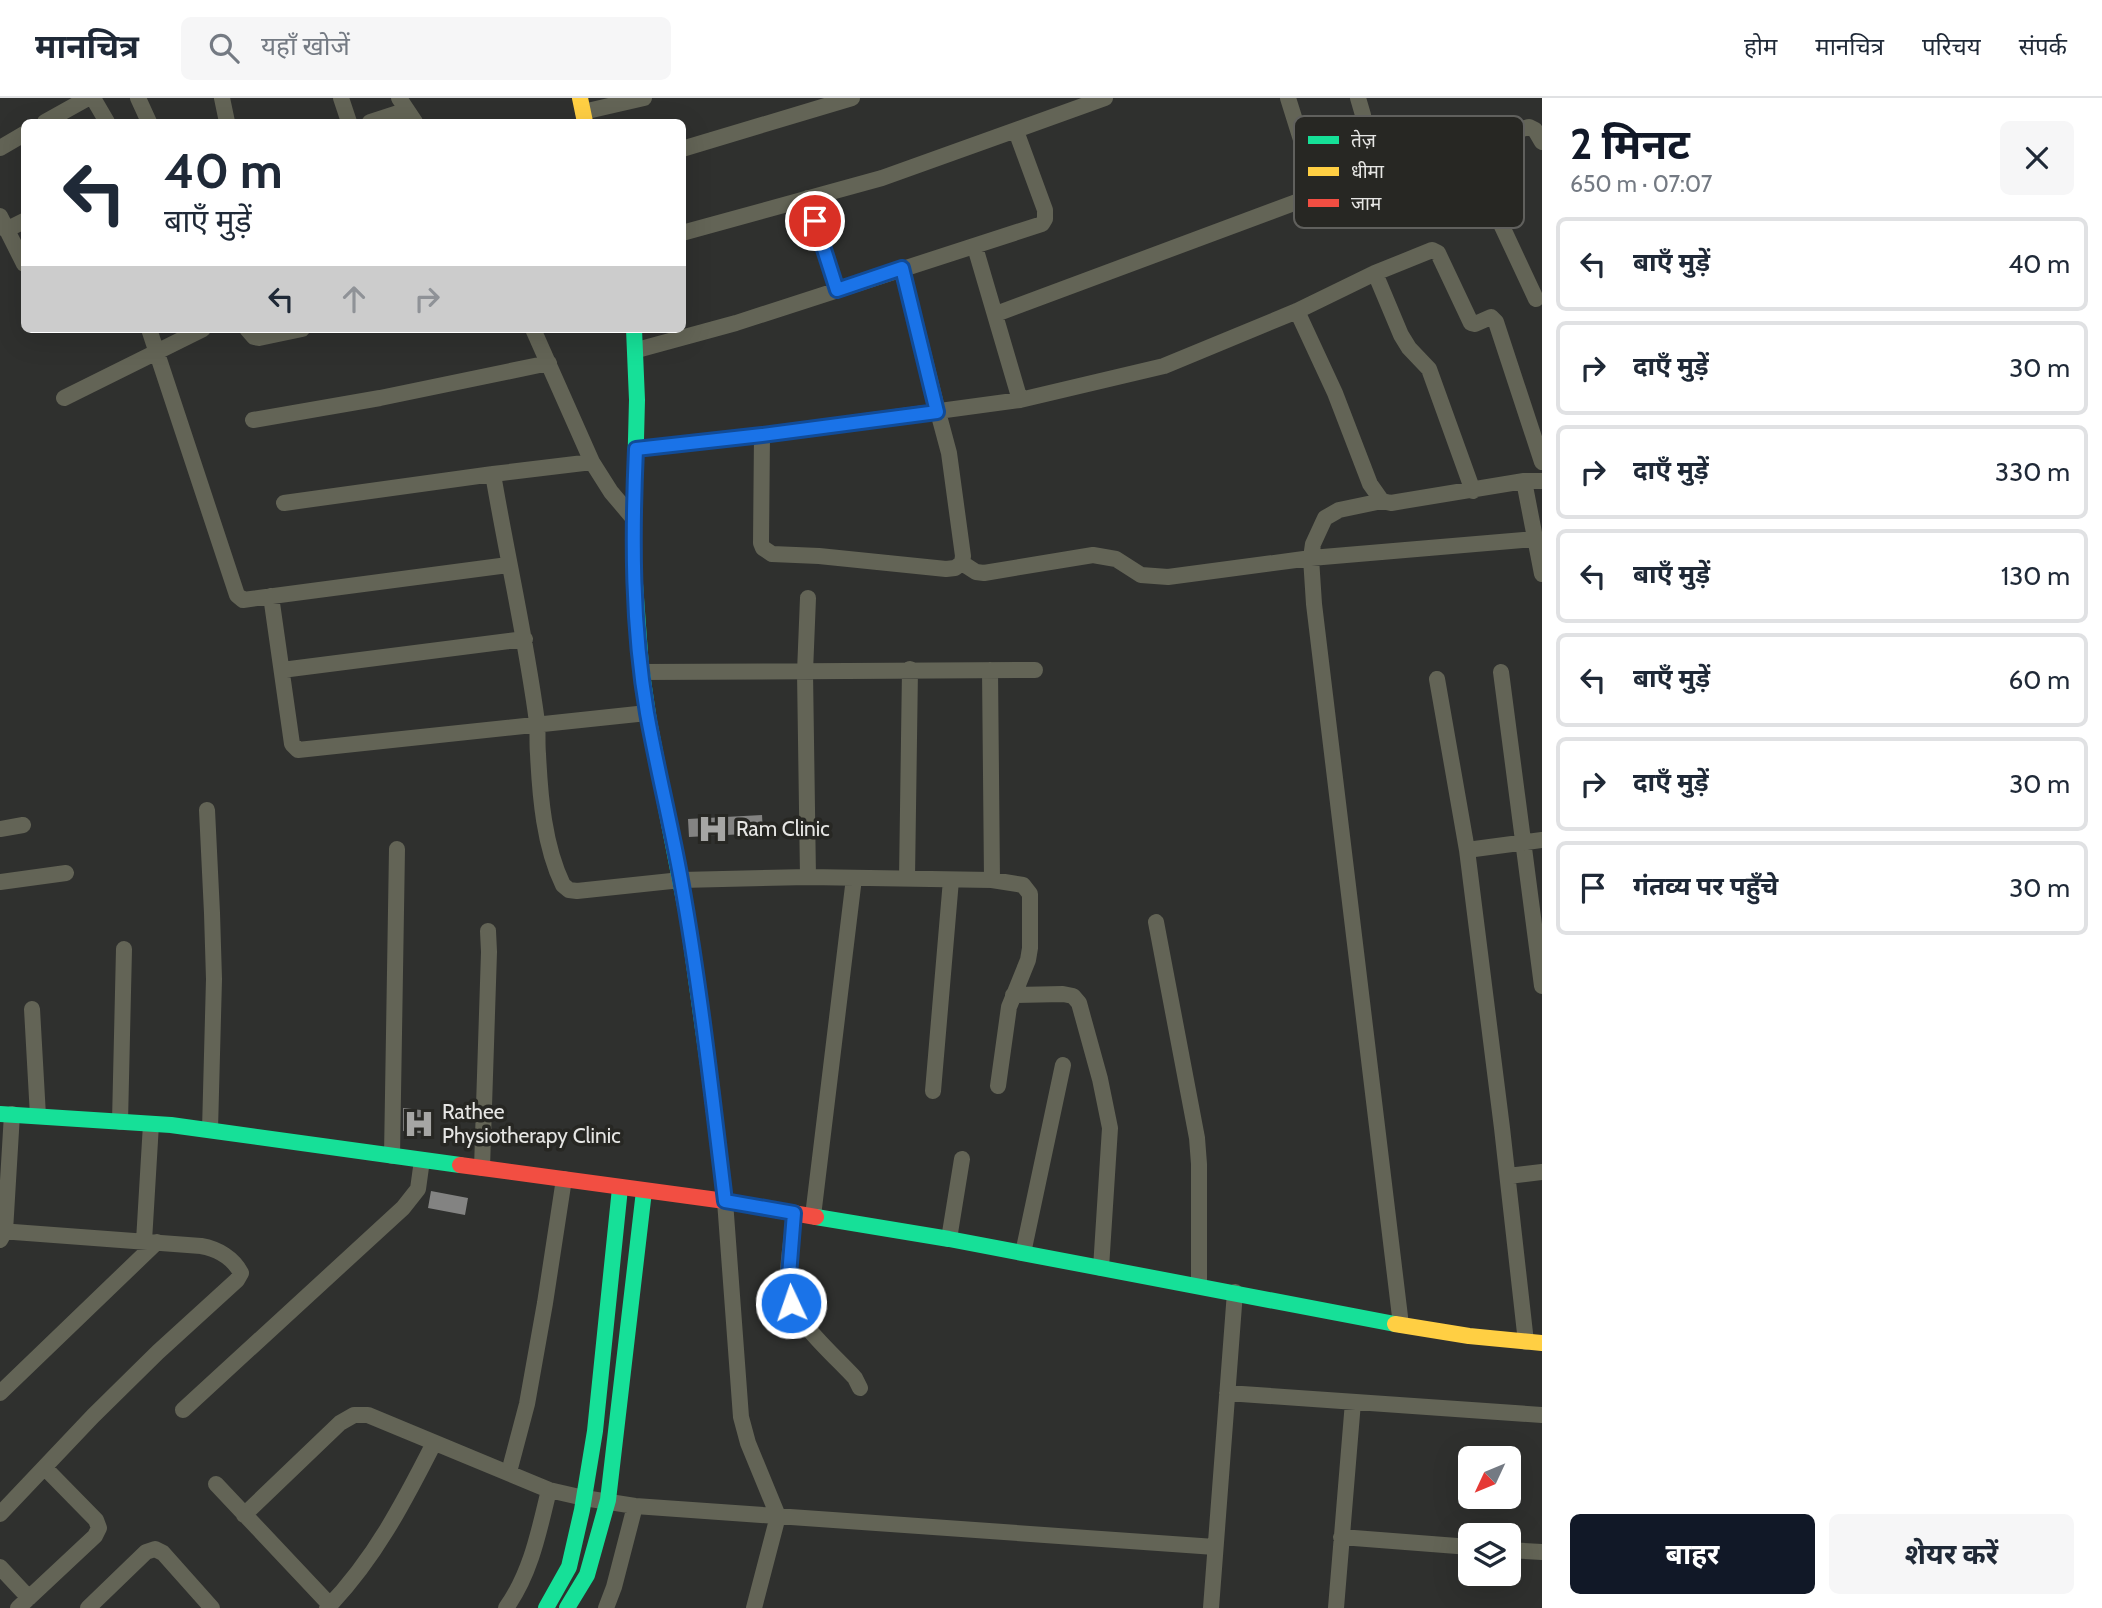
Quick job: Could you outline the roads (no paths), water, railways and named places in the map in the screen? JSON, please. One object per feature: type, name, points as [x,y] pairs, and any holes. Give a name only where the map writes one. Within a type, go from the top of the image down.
[{"type":"street","points":[[51,119],[90,98],[105,119]]},
{"type":"street","points":[[138,98],[148,119]]},
{"type":"street","points":[[222,98],[227,119]]},
{"type":"street","points":[[341,98],[348,119]]},
{"type":"street","points":[[583,111],[644,98]]},
{"type":"street","points":[[686,148],[852,98]]},
{"type":"street","points":[[686,232],[882,178],[1105,98]]},
{"type":"street","points":[[1288,98],[1294,117]]},
{"type":"street","points":[[1358,98],[1363,114]]},
{"type":"street","points":[[379,119],[407,110]]},
{"type":"street","points":[[1524,128],[1535,130],[1542,142]]},
{"type":"street","points":[[637,350],[736,323],[1039,226],[1045,222],[1045,210],[1016,131]]},
{"type":"street","points":[[0,148],[21,136]]},
{"type":"street","points":[[808,198],[837,290]]},
{"type":"street","points":[[996,314],[1294,203]]},
{"type":"street","points":[[21,221],[3,223],[21,258]]},
{"type":"street","points":[[1503,228],[1536,299]]},
{"type":"street","points":[[975,247],[1020,400]]},
{"type":"street","points":[[636,449],[1020,400],[1164,366],[1297,311],[1425,251],[1434,250],[1438,253],[1471,323],[1475,324],[1491,317],[1496,322],[1542,462]]},
{"type":"street","points":[[762,435],[761,544],[766,551],[772,554],[946,569],[955,569],[962,563],[946,436],[937,412],[902,268]]},
{"type":"street","points":[[1375,273],[1401,335],[1429,369],[1473,491]]},
{"type":"street","points":[[1297,311],[1335,393],[1370,484],[1382,501]]},
{"type":"street","points":[[150,333],[237,594],[247,601],[508,565]]},
{"type":"street","points":[[64,398],[196,333]]},
{"type":"street","points":[[250,333],[259,338],[283,333]]},
{"type":"street","points":[[535,333],[592,462],[611,492],[633,518]]},
{"type":"street","points":[[635,333],[637,350],[633,573],[641,672],[681,880],[711,1087],[725,1201],[741,1417],[748,1443],[778,1516],[754,1608]]},
{"type":"street","points":[[253,421],[549,363]]},
{"type":"street","points":[[284,503],[592,462]]},
{"type":"street","points":[[493,474],[508,565],[525,639],[537,726],[544,813],[559,876],[564,885],[569,890],[576,891],[681,880],[808,877],[992,880],[1023,885],[1030,894],[1029,955],[1009,1007],[998,1086]]},
{"type":"street","points":[[1524,481],[1542,574]]},
{"type":"street","points":[[1401,1325],[1314,604],[1311,558],[1313,544],[1325,518],[1339,510],[1382,501],[1391,503],[1524,481],[1542,481]]},
{"type":"street","points":[[962,563],[976,572],[984,573],[1093,555],[1116,559],[1141,575],[1168,578],[1311,558],[1535,539]]},
{"type":"street","points":[[271,596],[292,744],[299,750],[647,713]]},
{"type":"street","points":[[808,598],[805,672],[808,877]]},
{"type":"street","points":[[282,670],[525,639]]},
{"type":"street","points":[[907,879],[910,669]]},
{"type":"street","points":[[990,670],[992,880]]},
{"type":"street","points":[[641,672],[1035,670]]},
{"type":"street","points":[[1501,672],[1542,986]]},
{"type":"street","points":[[0,1514],[139,1370],[240,1277],[241,1273],[225,1255],[213,1248],[2,1234],[6,1114],[210,1130],[725,1201],[949,1239],[1401,1325],[1469,1336],[1534,1342],[1508,1176],[1468,850],[1437,679]]},
{"type":"street","points":[[207,810],[214,979],[210,1130]]},
{"type":"street","points":[[0,829],[23,825]]},
{"type":"street","points":[[1468,850],[1542,840]]},
{"type":"street","points":[[392,1156],[397,849]]},
{"type":"street","points":[[0,882],[66,873]]},
{"type":"street","points":[[813,1216],[854,878]]},
{"type":"street","points":[[933,1091],[951,880]]},
{"type":"street","points":[[1156,922],[1197,1138],[1199,1286]]},
{"type":"street","points":[[482,1168],[488,931]]},
{"type":"street","points":[[120,1122],[124,948]]},
{"type":"street","points":[[1013,995],[1063,994],[1073,996],[1079,1003],[1110,1128],[1101,1268]]},
{"type":"street","points":[[32,1009],[38,1116]]},
{"type":"street","points":[[1023,1253],[1063,1065]]},
{"type":"street","points":[[0,1393],[150,1242],[151,1124]]},
{"type":"street","points":[[183,1410],[403,1208],[418,1189],[422,1160]]},
{"type":"street","points":[[949,1239],[962,1160]]},
{"type":"street","points":[[1508,1176],[1542,1172]]},
{"type":"street","points":[[509,1472],[527,1404],[564,1179]]},
{"type":"street","points":[[546,1608],[569,1567],[584,1499],[595,1431],[620,1188]]},
{"type":"street","points":[[567,1608],[587,1575],[608,1500],[644,1191]]},
{"type":"street","points":[[794,1213],[788,1288],[791,1303],[820,1341],[855,1378],[860,1388]]},
{"type":"street","points":[[1211,1608],[1235,1293]]},
{"type":"street","points":[[1227,1393],[1542,1415]]},
{"type":"street","points":[[1336,1608],[1353,1402]]},
{"type":"street","points":[[244,1515],[340,1423],[354,1415],[368,1415],[549,1490],[584,1499],[608,1500],[635,1506],[1215,1547]]},
{"type":"street","points":[[216,1484],[329,1606],[369,1560],[400,1510],[434,1443]]},
{"type":"street","points":[[0,1567],[24,1603],[94,1536],[99,1528],[96,1520],[45,1468]]},
{"type":"street","points":[[506,1608],[515,1596],[534,1552],[549,1490]]},
{"type":"street","points":[[606,1608],[635,1506]]},
{"type":"street","points":[[1341,1537],[1458,1546]]},
{"type":"street","points":[[88,1608],[146,1552],[155,1549],[163,1553],[212,1608]]},
{"type":"street","points":[[1521,1551],[1542,1552]]},
{"type":"place","name":"Ram Clinic","points":[[713,829]]},
{"type":"place","name":"Rathee Physiotherapy Clinic","points":[[419,1124]]}]
